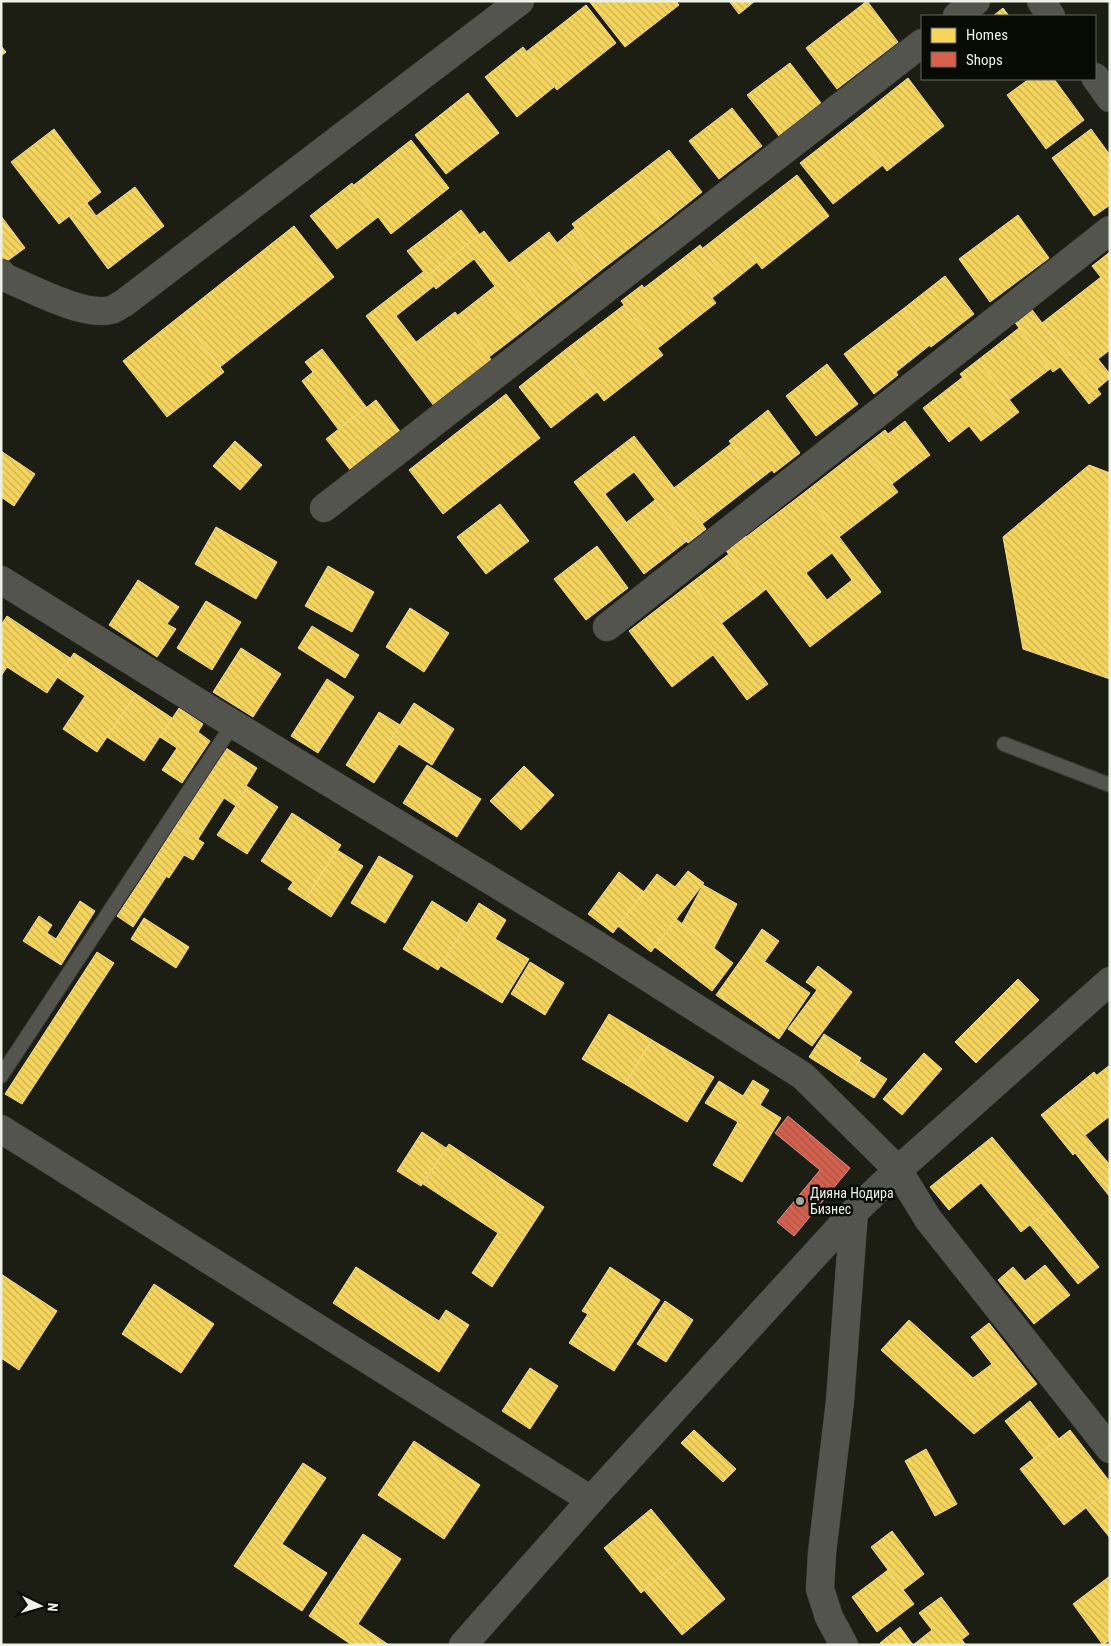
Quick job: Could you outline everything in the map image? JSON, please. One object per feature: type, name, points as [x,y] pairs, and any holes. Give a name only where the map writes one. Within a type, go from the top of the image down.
[{"type":"street","points":[[1,273],[4,277],[78,308],[96,311],[112,310],[520,1]]},
{"type":"street","points":[[958,15],[976,1]]},
{"type":"street","points":[[1041,1],[1050,15]]},
{"type":"street","points":[[324,508],[921,44]]},
{"type":"street","points":[[1096,78],[1110,98]]},
{"type":"street","points":[[607,627],[1110,230]]},
{"type":"street","points":[[1,580],[233,724],[597,945],[803,1076],[898,1170],[928,1219],[1110,1449]]},
{"type":"street","points":[[463,1645],[591,1500],[854,1212],[898,1170],[1110,981]]},
{"type":"street","points":[[1,1129],[591,1500]]},
{"type":"street","points":[[844,1645],[829,1617],[820,1589],[822,1553],[840,1401],[854,1212]]},
{"type":"lane","points":[[1,1076],[233,724]]},
{"type":"lane","points":[[1004,744],[1110,785]]},
{"type":"building: Homes","points":[[589,1],[676,1],[679,5],[625,47]]},
{"type":"building: Homes","points":[[729,1],[755,1],[739,14]]},
{"type":"building: Homes","points":[[867,1],[898,42],[837,89],[806,48]]},
{"type":"building: Homes","points":[[586,5],[616,43],[557,90],[526,52]]},
{"type":"building: Homes","points":[[1003,8],[1008,15],[994,15]]},
{"type":"building: Homes","points":[[1,46],[6,52],[1,56]]},
{"type":"building: Homes","points":[[523,47],[554,87],[517,117],[485,77]]},
{"type":"building: Homes","points":[[790,63],[821,103],[779,136],[747,95]]},
{"type":"building: Homes","points":[[908,78],[944,126],[887,171],[850,124]]},
{"type":"building: Homes","points":[[1028,80],[1055,80],[1084,120],[1046,149],[1007,95]]},
{"type":"building: Homes","points":[[468,93],[499,133],[446,174],[415,135]]},
{"type":"building: Homes","points":[[732,108],[762,146],[719,179],[689,141]]},
{"type":"building: Homes","points":[[850,124],[883,165],[833,204],[800,163]]},
{"type":"building: Homes","points":[[54,129],[101,192],[59,224],[11,162]]},
{"type":"building: Homes","points":[[1091,129],[1110,155],[1110,205],[1094,216],[1052,158]]},
{"type":"building: Homes","points":[[411,140],[449,188],[391,234],[354,185]]},
{"type":"building: Homes","points":[[669,150],[702,192],[663,223],[630,180]]},
{"type":"building: Homes","points":[[797,175],[829,216],[762,269],[730,227]]},
{"type":"building: Homes","points":[[630,180],[663,223],[605,267],[572,224]]},
{"type":"building: Homes","points":[[352,183],[378,217],[337,249],[310,216]]},
{"type":"building: Homes","points":[[135,187],[164,226],[108,269],[69,216],[87,203],[96,216]]},
{"type":"building: Homes","points":[[461,210],[480,235],[427,276],[407,251]]},
{"type":"building: Homes","points":[[1018,215],[1049,258],[990,302],[959,259]]},
{"type":"building: Homes","points":[[1,216],[25,248],[3,264],[1,261]]},
{"type":"building: Homes","points":[[294,226],[334,277],[220,367],[180,316]]},
{"type":"building: Homes","points":[[730,227],[757,262],[730,284],[703,248]]},
{"type":"building: Homes","points":[[575,228],[605,267],[586,282],[557,243]]},
{"type":"building: Homes","points":[[484,231],[547,312],[527,328],[474,259],[436,289],[427,276]]},
{"type":"building: Homes","points":[[549,232],[586,282],[547,312],[509,263]]},
{"type":"building: Homes","points":[[700,245],[730,284],[712,298],[682,259]]},
{"type":"building: Homes","points":[[1110,252],[1110,289],[1092,266]]},
{"type":"building: Homes","points":[[682,259],[716,303],[658,348],[621,301],[642,285],[644,288]]},
{"type":"building: Homes","points":[[423,272],[434,286],[396,316],[416,342],[397,357],[366,316]]},
{"type":"building: Homes","points":[[945,276],[974,314],[931,347],[903,309]]},
{"type":"building: Homes","points":[[1101,277],[1110,289],[1110,350],[1098,359],[1110,374],[1110,378],[1097,389],[1070,354],[1067,356],[1042,323]]},
{"type":"building: Homes","points":[[495,286],[527,328],[489,357],[457,316]]},
{"type":"building: Homes","points":[[624,305],[663,355],[604,401],[565,350]]},
{"type":"building: Homes","points":[[1030,307],[1067,356],[1070,354],[1101,394],[1089,404],[1060,367],[1053,372],[1013,320]]},
{"type":"building: Homes","points":[[903,309],[930,345],[896,372],[898,375],[874,394],[844,354]]},
{"type":"building: Homes","points":[[455,312],[492,361],[434,406],[397,357]]},
{"type":"building: Homes","points":[[180,316],[224,372],[167,417],[123,361]]},
{"type":"building: Homes","points":[[1019,328],[1050,369],[1009,400],[978,360]]},
{"type":"building: Homes","points":[[322,349],[367,408],[338,429],[302,381],[313,372],[305,362]]},
{"type":"building: Homes","points":[[565,350],[597,392],[551,428],[519,387]]},
{"type":"building: Homes","points":[[978,360],[1019,412],[1001,426],[960,374]]},
{"type":"building: Homes","points":[[827,364],[858,404],[816,436],[786,396]]},
{"type":"building: Homes","points":[[963,377],[1001,426],[981,441],[969,426],[949,442],[923,408]]},
{"type":"building: Homes","points":[[506,394],[540,438],[443,514],[409,470]]},
{"type":"building: Homes","points":[[376,400],[405,438],[355,476],[326,439]]},
{"type":"building: Homes","points":[[768,410],[800,453],[774,473],[772,470],[759,480],[729,441]]},
{"type":"building: Homes","points":[[905,421],[930,455],[892,484],[863,447],[885,430],[888,434]]},
{"type":"building: Homes","points":[[634,436],[706,529],[688,543],[634,472],[605,494],[626,522],[613,533],[574,482]]},
{"type":"building: Homes","points":[[235,441],[262,465],[240,490],[213,466]]},
{"type":"building: Homes","points":[[731,444],[759,480],[702,524],[674,488]]},
{"type":"building: Homes","points":[[863,447],[898,492],[839,537],[805,492]]},
{"type":"building: Homes","points":[[1,451],[35,474],[14,506],[1,497]]},
{"type":"building: Homes","points":[[1089,465],[1110,473],[1110,679],[1023,649],[1003,537]]},
{"type":"building: Homes","points":[[805,492],[881,592],[810,647],[766,589],[759,595],[724,548],[743,533],[746,537]],"holes":[[[832,553],[852,580],[827,600],[806,573]]]},
{"type":"building: Homes","points":[[655,500],[687,541],[644,574],[613,533]]},
{"type":"building: Homes","points":[[500,504],[529,541],[486,574],[457,537]]},
{"type":"building: Homes","points":[[216,527],[277,562],[256,599],[195,564]]},
{"type":"building: Homes","points":[[597,546],[628,588],[586,620],[554,579]]},
{"type":"building: Homes","points":[[729,554],[759,595],[722,623],[691,583]]},
{"type":"building: Homes","points":[[328,566],[374,592],[352,632],[305,606]]},
{"type":"building: Homes","points":[[138,580],[179,607],[167,624],[176,629],[157,657],[109,625]]},
{"type":"building: Homes","points":[[691,583],[768,684],[747,700],[713,655],[672,687],[629,631]]},
{"type":"building: Homes","points":[[206,601],[241,622],[212,670],[177,648]]},
{"type":"building: Homes","points":[[410,608],[449,633],[424,672],[386,647]]},
{"type":"building: Homes","points":[[7,616],[70,658],[47,693],[7,667],[1,676],[1,625]]},
{"type":"building: Homes","points":[[312,626],[359,655],[345,678],[298,648]]},
{"type":"building: Homes","points":[[241,648],[281,674],[253,717],[213,692]]},
{"type":"building: Homes","points":[[74,653],[136,694],[97,752],[63,729],[85,696],[57,677]]},
{"type":"building: Homes","points":[[327,679],[354,697],[318,753],[291,736]]},
{"type":"building: Homes","points":[[136,694],[172,718],[144,761],[107,737]]},
{"type":"building: Homes","points":[[414,703],[454,729],[432,765],[391,739]]},
{"type":"building: Homes","points":[[179,708],[203,724],[198,732],[210,741],[182,783],[162,770],[177,748],[160,737]]},
{"type":"building: Homes","points":[[379,712],[400,725],[391,739],[399,744],[374,783],[346,765]]},
{"type":"building: Homes","points":[[226,748],[257,768],[236,806],[224,798],[198,839],[176,825]]},
{"type":"building: Homes","points":[[427,765],[481,799],[457,837],[403,803]]},
{"type":"building: Homes","points":[[524,766],[554,795],[521,830],[490,801]]},
{"type":"building: Homes","points":[[248,787],[278,807],[247,854],[217,835]]},
{"type":"building: Homes","points":[[292,813],[341,845],[305,900],[288,889],[293,882],[261,861]]},
{"type":"building: Homes","points":[[176,825],[204,843],[193,860],[184,855],[169,878],[150,866]]},
{"type":"building: Homes","points":[[337,850],[363,866],[331,917],[305,900]]},
{"type":"building: Homes","points":[[379,856],[413,876],[385,923],[351,903]]},
{"type":"building: Homes","points":[[150,866],[166,877],[133,927],[117,916]]},
{"type":"building: Homes","points":[[688,871],[704,883],[651,952],[618,926],[657,874],[675,887]]},
{"type":"building: Homes","points":[[619,872],[644,892],[613,933],[588,914]]},
{"type":"building: Homes","points":[[703,885],[737,904],[714,948],[682,924]]},
{"type":"building: Homes","points":[[80,901],[95,911],[61,965],[23,941],[39,916],[52,925],[47,933],[56,939]]},
{"type":"building: Homes","points":[[432,901],[467,923],[438,970],[403,949]]},
{"type":"building: Homes","points":[[479,903],[506,920],[495,939],[529,959],[502,1003],[441,966]]},
{"type":"building: Homes","points":[[144,918],[189,947],[176,968],[131,939]]},
{"type":"building: Homes","points":[[676,919],[733,963],[712,991],[655,947]]},
{"type":"building: Homes","points":[[762,929],[779,941],[765,961],[748,950]]},
{"type":"building: Homes","points":[[748,950],[810,993],[779,1039],[716,995]]},
{"type":"building: Homes","points":[[97,952],[114,963],[22,1104],[5,1094]]},
{"type":"building: Homes","points":[[530,962],[564,983],[545,1015],[511,994]]},
{"type":"building: Homes","points":[[818,966],[852,992],[812,1046],[788,1029],[817,990],[806,982]]},
{"type":"building: Homes","points":[[1018,979],[1039,1000],[976,1063],[955,1042]]},
{"type":"building: Homes","points":[[609,1014],[652,1040],[625,1084],[582,1059]]},
{"type":"building: Homes","points":[[824,1034],[861,1058],[847,1081],[809,1057]]},
{"type":"building: Homes","points":[[652,1040],[714,1077],[687,1122],[625,1084]]},
{"type":"building: Homes","points":[[924,1053],[942,1069],[902,1115],[883,1099]]},
{"type":"building: Homes","points":[[859,1061],[887,1079],[874,1098],[847,1081]]},
{"type":"building: Homes","points":[[1110,1065],[1110,1092],[1097,1075]]},
{"type":"building: Homes","points":[[1094,1072],[1110,1092],[1110,1116],[1084,1136],[1057,1102]]},
{"type":"building: Homes","points":[[753,1080],[769,1090],[760,1105],[781,1118],[742,1182],[713,1165],[738,1122],[705,1103],[719,1081],[743,1096]]},
{"type":"building: Homes","points":[[1057,1102],[1110,1165],[1110,1197],[1075,1153],[1073,1155],[1041,1115]]},
{"type":"building: Homes","points":[[422,1132],[446,1148],[421,1186],[397,1171]]},
{"type":"building: Homes","points":[[992,1137],[1051,1208],[1021,1232],[981,1183],[949,1210],[930,1187]]},
{"type":"building: Homes","points":[[449,1144],[544,1207],[492,1287],[472,1273],[498,1233],[423,1184]]},
{"type":"building: Homes","points":[[1051,1208],[1099,1267],[1078,1284],[1030,1225]]},
{"type":"building: Homes","points":[[1045,1265],[1070,1295],[1034,1324],[998,1280],[1013,1267],[1025,1281]]},
{"type":"building: Homes","points":[[356,1267],[439,1321],[446,1310],[469,1325],[439,1372],[333,1303]]},
{"type":"building: Homes","points":[[610,1267],[660,1300],[614,1371],[569,1343],[588,1314],[582,1311]]},
{"type":"building: Homes","points":[[1,1274],[57,1311],[19,1370],[1,1358]]},
{"type":"building: Homes","points":[[154,1284],[214,1324],[181,1373],[122,1334]]},
{"type":"building: Homes","points":[[665,1301],[693,1320],[666,1362],[637,1344]]},
{"type":"building: Homes","points":[[909,1320],[973,1378],[992,1364],[971,1337],[989,1323],[1037,1384],[974,1434],[881,1350]]},
{"type":"building: Homes","points":[[530,1368],[558,1386],[530,1429],[502,1411]]},
{"type":"building: Homes","points":[[1030,1401],[1059,1439],[1034,1458],[1005,1421]]},
{"type":"building: Homes","points":[[694,1430],[736,1469],[723,1482],[681,1443]]},
{"type":"building: Homes","points":[[1070,1430],[1110,1482],[1110,1489],[1064,1525],[1020,1469]]},
{"type":"building: Homes","points":[[414,1441],[480,1485],[444,1539],[378,1495]]},
{"type":"building: Homes","points":[[926,1449],[957,1504],[935,1516],[905,1461]]},
{"type":"building: Homes","points":[[303,1463],[326,1478],[282,1544],[327,1573],[302,1611],[234,1566]]},
{"type":"building: Homes","points":[[1110,1489],[1110,1538],[1086,1508]]},
{"type":"building: Homes","points":[[651,1509],[688,1554],[641,1593],[604,1548]]},
{"type":"building: Homes","points":[[892,1531],[924,1574],[903,1590],[871,1547]]},
{"type":"building: Homes","points":[[363,1534],[401,1559],[358,1624],[389,1645],[352,1645],[309,1616]]},
{"type":"building: Homes","points":[[688,1554],[725,1599],[682,1635],[644,1590]]},
{"type":"building: Homes","points":[[888,1570],[914,1604],[877,1632],[852,1597]]},
{"type":"building: Homes","points":[[1110,1576],[1110,1640],[1103,1645],[1073,1604]]},
{"type":"building: Homes","points":[[941,1597],[969,1634],[955,1645],[913,1645],[932,1630],[919,1613]]},
{"type":"building: Homes","points":[[900,1627],[913,1645],[881,1645],[880,1643]]},
{"type":"building: Homes","points":[[962,1640],[966,1645],[955,1645]]},
{"type":"building: Shops","points":[[788,1116],[850,1168],[794,1236],[777,1222],[820,1170],[775,1133]]},
{"type":"place","name":"Дияна Нодира Бизнес","points":[[800,1201]]}]
